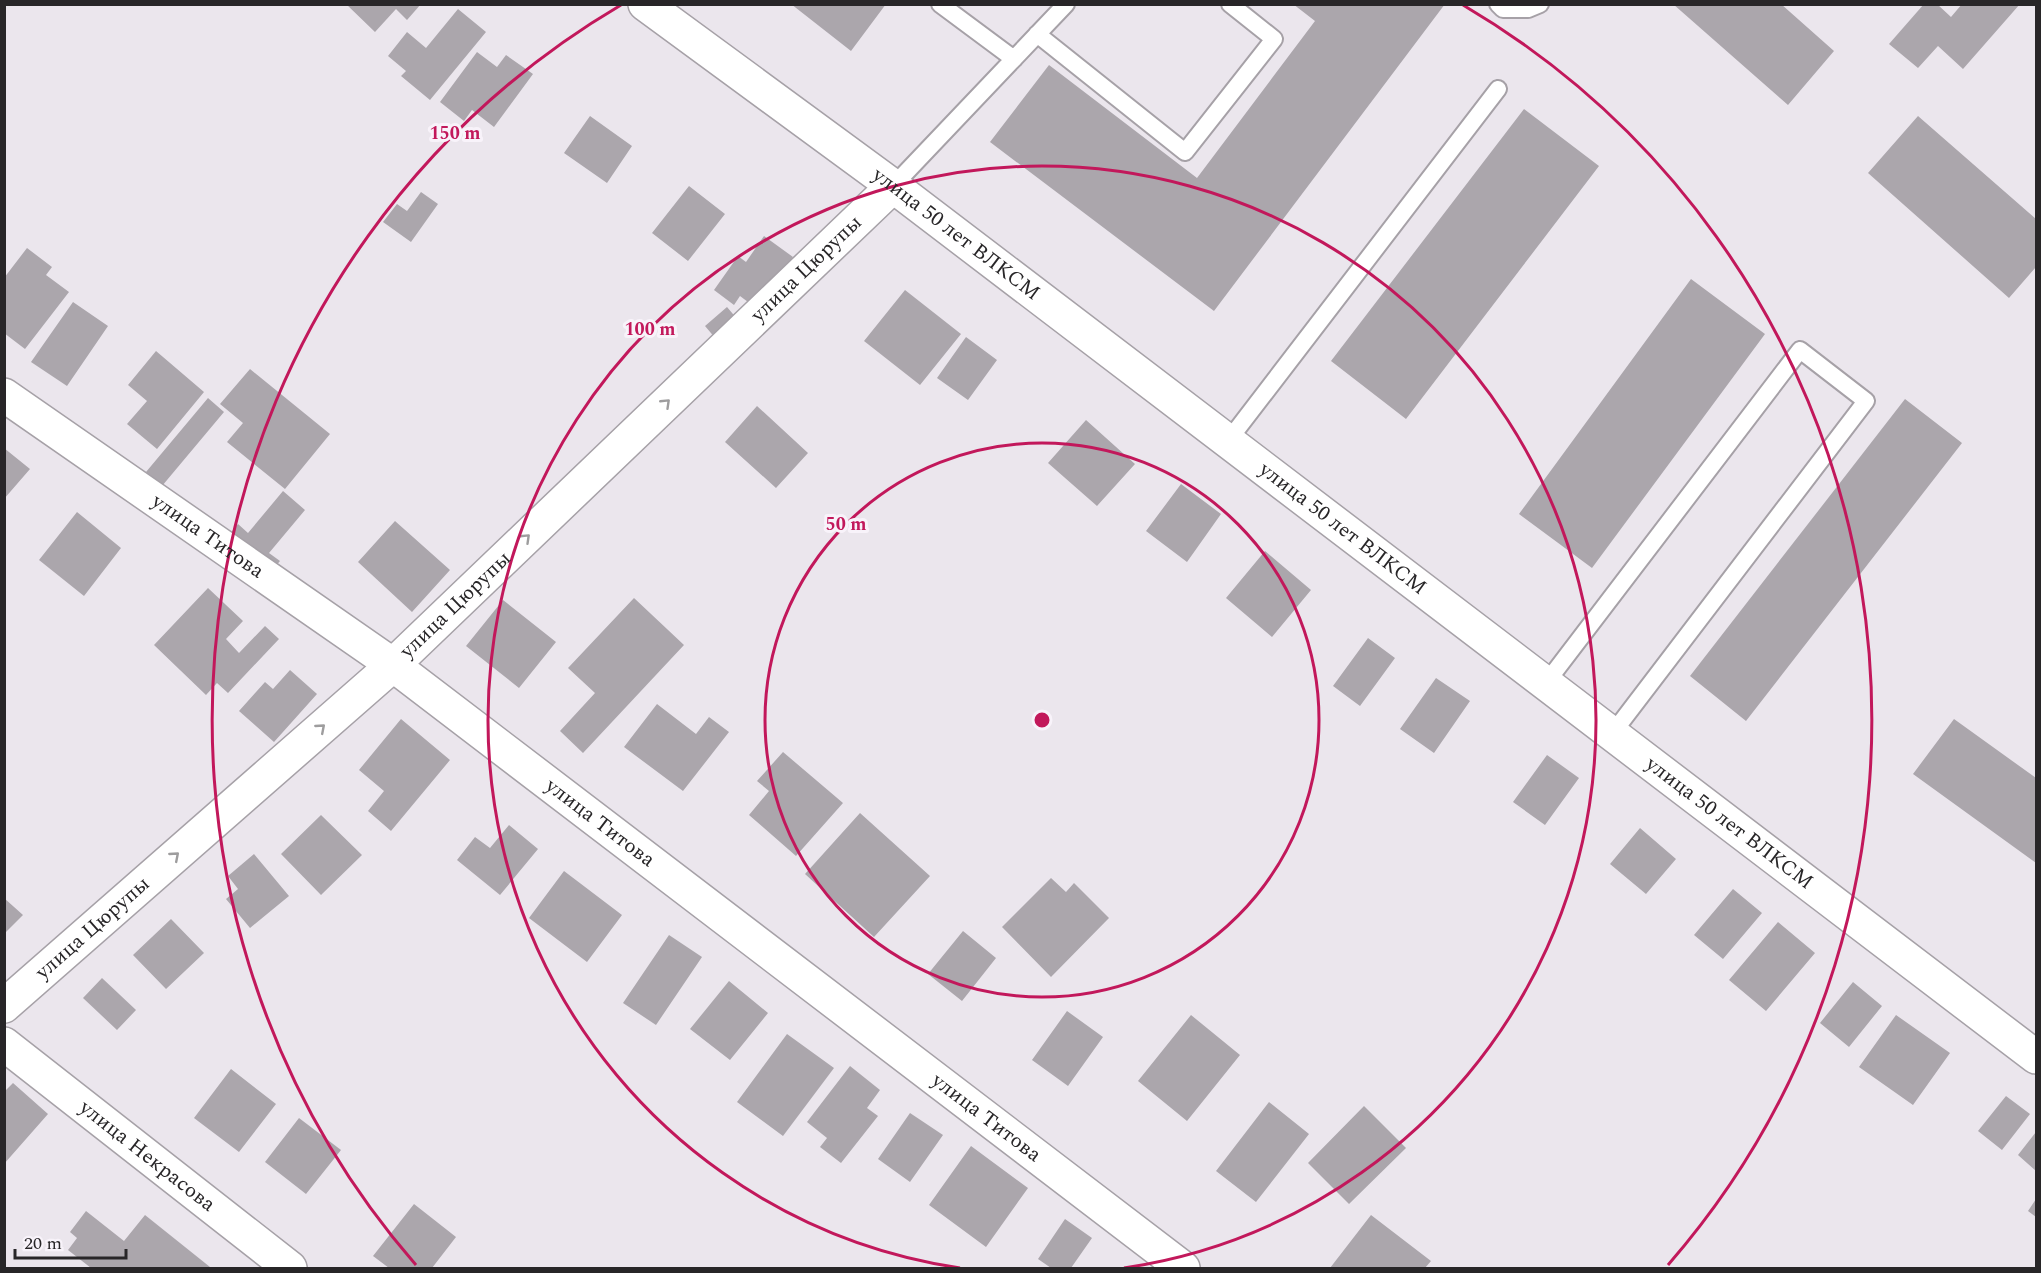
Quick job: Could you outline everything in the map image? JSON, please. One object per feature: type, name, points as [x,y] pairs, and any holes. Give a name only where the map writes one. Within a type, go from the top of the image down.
[{"type":"street","name":"улица 50 лет ВЛКСМ","points":[[645,4],[893,186],[2037,1057]]},
{"type":"street","name":"улица Цюрупы","points":[[4,1006],[393,665],[893,186]]},
{"type":"street","name":"улица Титова","points":[[4,396],[393,665],[1183,1269]]},
{"type":"street","name":"улица Некрасова","points":[[4,1044],[290,1269]]},
{"type":"lane","points":[[940,4],[1014,59]]},
{"type":"lane","points":[[893,186],[1066,4]]},
{"type":"lane","points":[[1037,34],[1185,152],[1274,39],[1230,4]]},
{"type":"lane","points":[[1498,4],[1503,9],[1528,9],[1540,4]]},
{"type":"lane","points":[[1228,441],[1498,89]]},
{"type":"lane","points":[[1546,683],[1800,350],[1847,386],[1866,401],[1612,734]]},
{"type":"building","points":[[346,4],[421,4],[407,20],[396,9],[375,32]]},
{"type":"building","points":[[791,4],[886,4],[851,51]]},
{"type":"building","points":[[1293,4],[1445,4],[1214,311],[990,142],[1049,65],[1197,178],[1315,21]]},
{"type":"building","points":[[1673,4],[1781,4],[1834,51],[1788,105]]},
{"type":"building","points":[[1924,4],[1937,4],[1951,17],[1962,4],[2020,4],[1963,69],[1938,46],[1918,68],[1889,44]]},
{"type":"building","points":[[458,9],[486,32],[430,100],[401,76],[406,71],[388,56],[407,32],[426,48]]},
{"type":"building","points":[[477,52],[497,67],[506,55],[533,74],[494,127],[472,110],[464,121],[440,102]]},
{"type":"building","points":[[1524,109],[1599,166],[1406,419],[1331,361]]},
{"type":"building","points":[[590,116],[632,146],[607,183],[564,153]]},
{"type":"building","points":[[1918,116],[2036,219],[2036,267],[2009,298],[1868,173]]},
{"type":"building","points":[[689,186],[725,214],[688,261],[652,233]]},
{"type":"building","points":[[421,192],[438,204],[411,242],[383,222],[397,204],[407,211]]},
{"type":"building","points":[[764,236],[793,257],[756,308],[740,296],[734,305],[714,290],[738,256],[746,262]]},
{"type":"building","points":[[27,248],[52,267],[46,275],[69,292],[25,349],[4,333],[4,278]]},
{"type":"building","points":[[1691,279],[1765,334],[1592,568],[1519,514]]},
{"type":"building","points":[[905,290],[961,334],[920,385],[864,341]]},
{"type":"building","points":[[73,302],[108,326],[67,386],[31,362]]},
{"type":"building","points":[[727,307],[738,320],[716,339],[705,326]]},
{"type":"building","points":[[966,337],[997,360],[968,400],[937,378]]},
{"type":"building","points":[[156,351],[204,392],[157,449],[127,424],[147,401],[128,385]]},
{"type":"building","points":[[250,369],[330,434],[285,489],[227,442],[243,423],[220,404]]},
{"type":"building","points":[[208,398],[224,412],[162,486],[146,472]]},
{"type":"building","points":[[1905,399],[1962,443],[1746,721],[1690,676]]},
{"type":"building","points":[[757,406],[808,453],[776,488],[725,442]]},
{"type":"building","points":[[1086,420],[1135,464],[1097,506],[1048,463]]},
{"type":"building","points":[[4,448],[30,469],[4,499]]},
{"type":"building","points":[[1181,484],[1221,514],[1187,562],[1146,531]]},
{"type":"building","points":[[283,491],[305,510],[269,553],[280,561],[268,575],[228,536],[238,524],[248,533]]},
{"type":"building","points":[[77,512],[121,548],[84,596],[39,560]]},
{"type":"building","points":[[395,521],[450,570],[412,612],[358,562]]},
{"type":"building","points":[[1265,551],[1311,590],[1272,637],[1226,598]]},
{"type":"building","points":[[208,588],[243,621],[226,639],[239,653],[265,626],[279,639],[228,693],[217,683],[206,695],[154,645]]},
{"type":"building","points":[[634,598],[684,645],[583,753],[560,731],[595,693],[568,668]]},
{"type":"building","points":[[503,600],[556,642],[519,688],[466,646]]},
{"type":"building","points":[[1368,638],[1395,658],[1360,706],[1333,686]]},
{"type":"building","points":[[290,670],[317,694],[274,742],[239,711],[265,682],[273,689]]},
{"type":"building","points":[[1436,678],[1470,701],[1434,753],[1400,729]]},
{"type":"building","points":[[657,704],[696,734],[709,717],[729,732],[683,791],[624,747]]},
{"type":"building","points":[[401,719],[450,760],[391,831],[368,811],[384,791],[359,770]]},
{"type":"building","points":[[1954,719],[2036,778],[2036,863],[1913,774]]},
{"type":"building","points":[[783,752],[843,803],[796,856],[749,815],[769,791],[757,781]]},
{"type":"building","points":[[1547,755],[1579,778],[1545,825],[1513,802]]},
{"type":"building","points":[[860,813],[930,876],[874,937],[805,874]]},
{"type":"building","points":[[321,815],[362,855],[321,895],[281,854]]},
{"type":"building","points":[[509,825],[538,849],[500,895],[457,860],[475,837],[490,848]]},
{"type":"building","points":[[1640,828],[1676,859],[1646,894],[1610,864]]},
{"type":"building","points":[[254,854],[289,896],[250,928],[226,899],[238,889],[228,876]]},
{"type":"building","points":[[564,871],[622,915],[587,962],[529,918]]},
{"type":"building","points":[[1051,878],[1066,892],[1074,883],[1109,918],[1051,977],[1002,927]]},
{"type":"building","points":[[1733,889],[1762,913],[1723,959],[1694,935]]},
{"type":"building","points":[[4,898],[23,915],[4,934]]},
{"type":"building","points":[[171,919],[204,953],[166,989],[133,955]]},
{"type":"building","points":[[1778,922],[1815,953],[1766,1011],[1729,980]]},
{"type":"building","points":[[963,931],[996,958],[962,1001],[928,974]]},
{"type":"building","points":[[669,935],[702,957],[656,1025],[623,1003]]},
{"type":"building","points":[[102,978],[136,1010],[117,1030],[83,998]]},
{"type":"building","points":[[729,981],[768,1013],[730,1060],[690,1029]]},
{"type":"building","points":[[1853,982],[1882,1006],[1849,1047],[1820,1023]]},
{"type":"building","points":[[1067,1011],[1103,1037],[1068,1086],[1032,1060]]},
{"type":"building","points":[[1191,1015],[1240,1055],[1187,1121],[1138,1081]]},
{"type":"building","points":[[1896,1015],[1950,1053],[1913,1105],[1859,1067]]},
{"type":"building","points":[[787,1034],[834,1068],[783,1136],[737,1102]]},
{"type":"building","points":[[850,1066],[880,1090],[867,1108],[878,1116],[841,1163],[820,1147],[827,1138],[807,1122]]},
{"type":"building","points":[[231,1069],[276,1104],[239,1152],[194,1118]]},
{"type":"building","points":[[13,1083],[48,1114],[4,1164],[4,1092]]},
{"type":"building","points":[[2006,1096],[2030,1114],[2002,1150],[1978,1131]]},
{"type":"building","points":[[1269,1102],[1309,1134],[1256,1202],[1216,1171]]},
{"type":"building","points":[[1364,1106],[1406,1148],[1349,1204],[1308,1163]]},
{"type":"building","points":[[910,1113],[943,1135],[910,1182],[878,1159]]},
{"type":"building","points":[[299,1118],[341,1150],[306,1194],[265,1162]]},
{"type":"building","points":[[2036,1132],[2036,1171],[2018,1155]]},
{"type":"building","points":[[971,1146],[1028,1188],[986,1247],[929,1205]]},
{"type":"building","points":[[2036,1199],[2036,1217],[2028,1211]]},
{"type":"building","points":[[414,1204],[456,1237],[432,1268],[389,1268],[373,1256]]},
{"type":"building","points":[[86,1211],[124,1241],[145,1215],[210,1267],[91,1268],[68,1250],[77,1238],[70,1232]]},
{"type":"building","points":[[1371,1215],[1431,1261],[1425,1268],[1330,1268]]},
{"type":"building","points":[[1065,1219],[1092,1238],[1071,1268],[1051,1268],[1038,1259]]}]
